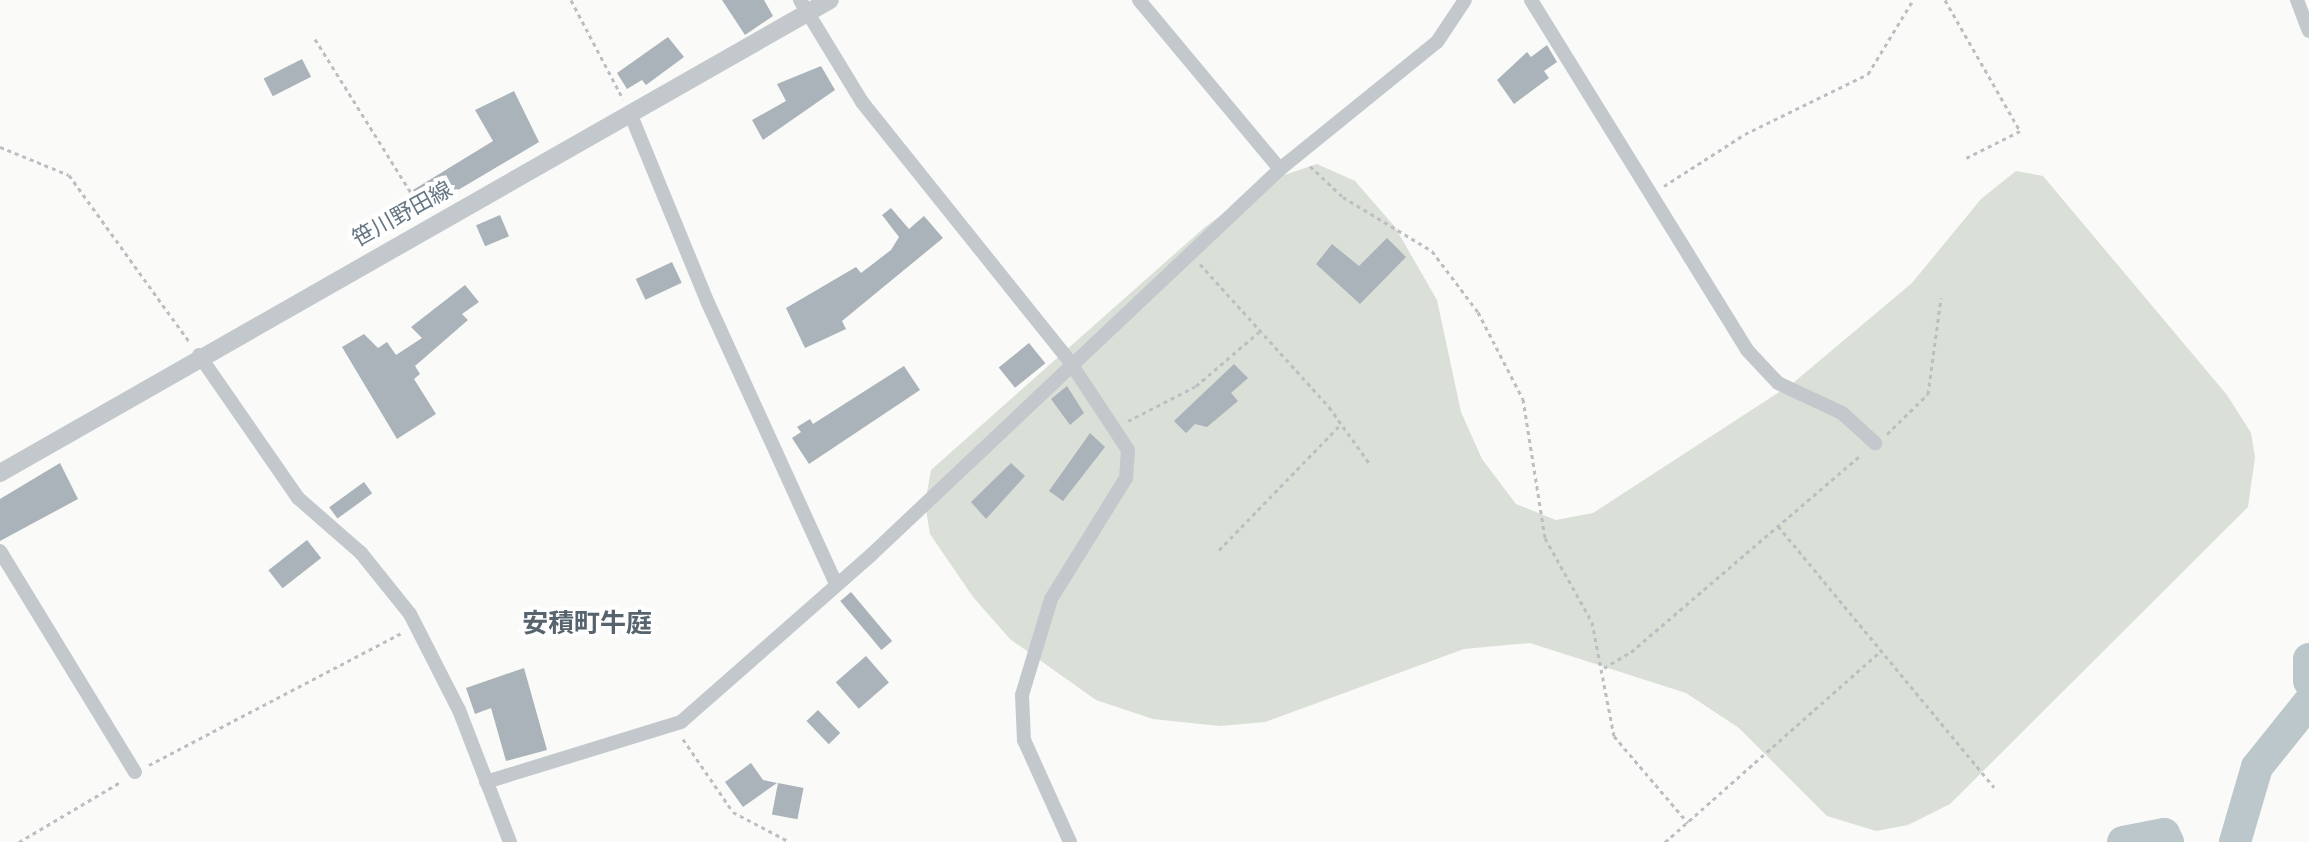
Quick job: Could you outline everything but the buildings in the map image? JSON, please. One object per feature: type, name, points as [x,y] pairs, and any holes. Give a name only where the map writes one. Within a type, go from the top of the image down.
[{"type":"street","name":"笹川野田線","points":[[0,473],[199,355],[630,113],[805,6],[830,0]]},
{"type":"street","points":[[1139,0],[1280,169]]},
{"type":"street","points":[[486,782],[675,726],[836,584],[1280,169],[1437,42],[1465,0]]},
{"type":"street","points":[[1531,0],[1650,195],[1760,365],[1783,386],[1842,413],[1875,443]]},
{"type":"street","points":[[2297,0],[2309,31]]},
{"type":"street","points":[[805,6],[862,102],[1070,362],[1117,429],[1129,470],[1051,599],[1022,695],[1024,740],[1070,842]]},
{"type":"street","points":[[630,113],[708,303],[836,584]]},
{"type":"street","points":[[199,355],[298,498],[361,553],[426,639],[510,842]]},
{"type":"street","points":[[0,551],[135,772]]},
{"type":"path","points":[[571,0],[630,113]]},
{"type":"path","points":[[1650,195],[1745,134],[1868,74],[1913,0]]},
{"type":"path","points":[[1945,0],[2020,131],[1966,158]]},
{"type":"path","points":[[315,39],[432,225]]},
{"type":"path","points":[[0,147],[69,175],[199,355]]},
{"type":"path","points":[[1299,154],[1343,197],[1432,251],[1478,312],[1523,399],[1545,538],[1588,613],[1604,668],[1609,720],[1620,746],[1688,823]]},
{"type":"path","points":[[1189,252],[1340,425],[1370,464]]},
{"type":"path","points":[[1604,668],[1778,526],[1928,394],[1941,298]]},
{"type":"path","points":[[1117,429],[1196,386],[1259,332]]},
{"type":"path","points":[[1219,550],[1340,425]]},
{"type":"path","points":[[1778,526],[1994,787]]},
{"type":"path","points":[[19,842],[135,772],[407,630],[426,639]]},
{"type":"path","points":[[1665,842],[1881,651]]},
{"type":"path","points":[[675,726],[733,812],[790,842]]},
{"type":"shaded area","points":[[1317,164],[1355,181],[1395,227],[1437,300],[1461,412],[1482,459],[1516,504],[1556,520],[1593,513],[1793,383],[1912,283],[1981,199],[2016,171],[2043,176],[2227,395],[2251,433],[2255,457],[2248,507],[1950,804],[1908,825],[1876,831],[1827,816],[1739,728],[1686,693],[1530,643],[1464,649],[1265,722],[1220,726],[1153,719],[1096,700],[1010,639],[973,597],[930,534],[925,504],[931,470],[1205,227],[1269,180]]},
{"type":"waterway","points":[[2309,659],[2309,681]]},
{"type":"waterway","points":[[2235,842],[2257,767],[2309,702]]},
{"type":"waterway","points":[[2123,842],[2164,834],[2168,842]]},
{"type":"district","name":"安積町牛庭","points":[[587,624]]}]
